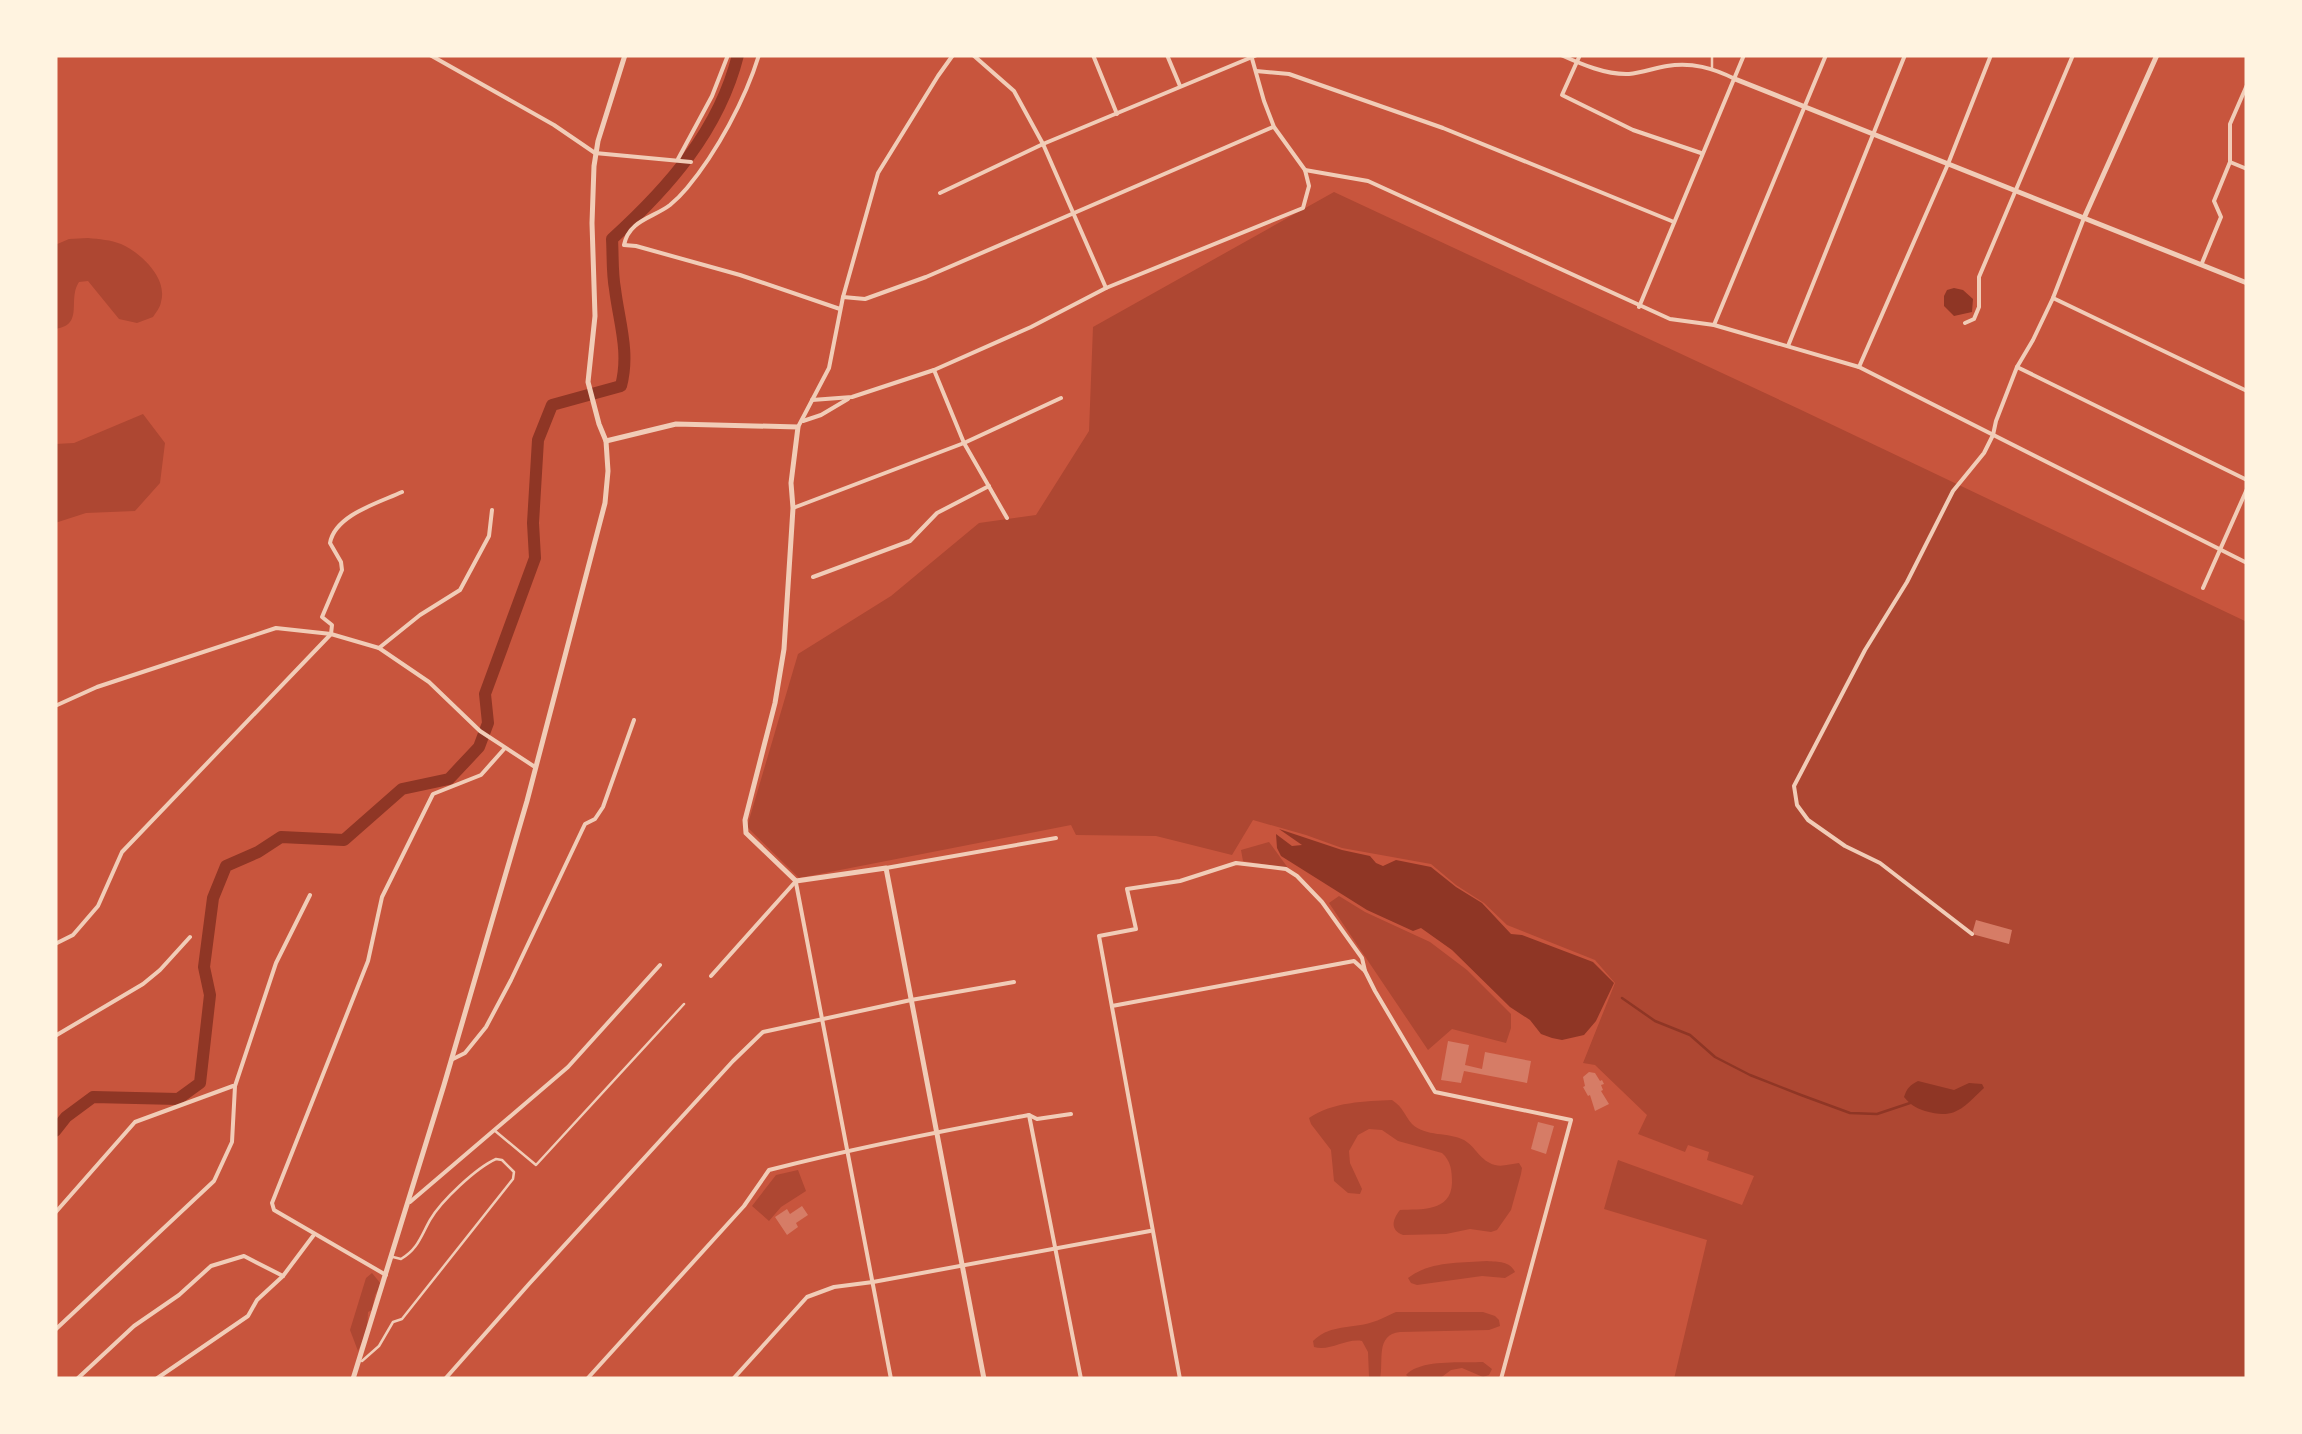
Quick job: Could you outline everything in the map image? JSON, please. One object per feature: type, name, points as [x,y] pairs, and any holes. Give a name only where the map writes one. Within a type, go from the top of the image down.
[{"type":"street","points":[[430,55],[554,124],[595,153],[691,162]]},
{"type":"street","points":[[353,1379],[452,1060],[463,1039],[606,503],[606,441],[588,382],[595,316],[592,223],[595,153],[625,55]]},
{"type":"street","points":[[681,159],[728,55]]},
{"type":"street","points":[[759,55],[738,106],[688,188],[669,206],[633,226],[624,245],[740,274],[840,310]]},
{"type":"street","points":[[891,1379],[796,881],[746,833],[745,820],[775,704],[784,649],[794,508],[790,483],[800,424],[829,368],[843,297],[878,173],[953,55]]},
{"type":"street","points":[[973,55],[1014,91],[1043,144],[1106,288]]},
{"type":"street","points":[[1093,55],[1117,114]]},
{"type":"street","points":[[1167,55],[1180,86]]},
{"type":"street","points":[[1561,55],[1606,71],[1628,74],[1672,65],[1712,68],[2247,283]]},
{"type":"street","points":[[1580,55],[1562,96],[1633,130],[1703,154]]},
{"type":"street","points":[[1672,65],[1673,55]]},
{"type":"street","points":[[1638,307],[1735,79],[1741,55]]},
{"type":"street","points":[[1714,325],[1826,55]]},
{"type":"street","points":[[1788,346],[1905,55]]},
{"type":"street","points":[[1859,367],[1992,55]]},
{"type":"street","points":[[1965,323],[1974,319],[1979,308],[1979,276],[2073,55]]},
{"type":"street","points":[[1972,934],[1880,864],[1808,820],[1797,805],[1794,786],[1953,492],[1993,435],[2017,367],[2053,298],[2156,55]]},
{"type":"street","points":[[812,400],[852,396],[934,370],[1106,288],[1303,208],[1309,186],[1305,170],[1274,127],[1254,56],[1043,144],[940,194]]},
{"type":"street","points":[[1256,71],[1289,74],[1443,128],[1674,222]]},
{"type":"street","points":[[2202,263],[2222,217],[2214,201],[2230,162],[2230,124],[2247,85]]},
{"type":"street","points":[[843,297],[865,300],[1274,127]]},
{"type":"street","points":[[2230,162],[2247,169]]},
{"type":"street","points":[[1305,170],[1368,181],[1670,319],[1714,325],[1859,367],[2247,564]]},
{"type":"street","points":[[2053,298],[2247,391]]},
{"type":"street","points":[[2017,367],[2247,480]]},
{"type":"street","points":[[934,370],[964,443],[1007,518]]},
{"type":"street","points":[[606,441],[676,424],[800,424],[852,396]]},
{"type":"street","points":[[794,508],[964,443],[1061,398]]},
{"type":"street","points":[[814,576],[910,540],[937,513],[989,486]]},
{"type":"street","points":[[2203,588],[2247,489]]},
{"type":"street","points":[[55,944],[73,935],[98,906],[122,852],[331,634],[332,625],[322,617],[342,570],[330,543],[332,531],[345,518],[402,492]]},
{"type":"street","points":[[379,648],[460,590],[489,536],[492,510]]},
{"type":"street","points":[[55,706],[97,687],[276,628],[331,634],[379,648],[430,682],[480,731],[534,767]]},
{"type":"street","points":[[452,1060],[478,1039],[511,980],[584,824],[595,818],[602,807],[634,720]]},
{"type":"street","points":[[386,1275],[274,1210],[272,1203],[368,961],[382,898],[433,794],[481,775],[506,748]]},
{"type":"street","points":[[710,976],[796,881],[1056,838]]},
{"type":"street","points":[[1180,1379],[1099,936],[1136,929],[1128,890],[1180,882],[1236,863],[1286,869],[1322,902],[1362,958],[1374,991],[1435,1092],[1571,1120],[1501,1379]]},
{"type":"street","points":[[886,868],[984,1379]]},
{"type":"street","points":[[55,1330],[214,1181],[232,1142],[235,1086],[276,962],[310,894]]},
{"type":"street","points":[[55,1036],[143,984],[190,936]]},
{"type":"street","points":[[1112,1006],[1350,960],[1365,971]]},
{"type":"street","points":[[408,1204],[568,1067],[660,965]]},
{"type":"street","points":[[445,1379],[763,1032],[1014,982]]},
{"type":"street","points":[[463,1039],[478,1039]]},
{"type":"street","points":[[55,1213],[135,1122],[235,1086]]},
{"type":"street","points":[[587,1379],[744,1206],[769,1170],[936,1132],[1028,1115],[1036,1118],[1071,1114]]},
{"type":"street","points":[[1028,1115],[1081,1379]]},
{"type":"street","points":[[733,1379],[806,1297],[834,1286],[1152,1230]]},
{"type":"street","points":[[156,1379],[248,1316],[314,1235]]},
{"type":"street","points":[[77,1379],[134,1326],[179,1295],[211,1266],[244,1256],[283,1276]]},
{"type":"lane","points":[[1712,55],[1712,68]]},
{"type":"lane","points":[[494,1130],[536,1165],[684,1004]]},
{"type":"lane","points":[[358,1364],[378,1346],[394,1322],[402,1319],[513,1180],[510,1166],[496,1159],[486,1163],[441,1206],[415,1248],[401,1258],[392,1256]]},
{"type":"shaded area","points":[[1334,192],[2247,622],[2247,1379],[1674,1379],[1707,1240],[1604,1209],[1618,1160],[1742,1205],[1754,1176],[1707,1160],[1709,1152],[1688,1145],[1685,1152],[1638,1134],[1647,1115],[1595,1065],[1583,1063],[1615,983],[1595,960],[1507,925],[1431,864],[1342,848],[1253,820],[1232,855],[1156,836],[1076,835],[1071,825],[799,878],[747,827],[798,654],[891,596],[979,523],[1036,515],[1089,431],[1093,327]]},
{"type":"shaded area","points":[[88,238],[121,244],[151,267],[162,293],[153,317],[137,323],[119,319],[88,281],[79,282],[73,317],[64,327],[55,329],[55,245]]},
{"type":"shaded area","points":[[1954,288],[1973,299],[1972,312],[1954,316],[1944,306],[1947,290]]},
{"type":"shaded area","points":[[143,414],[165,443],[160,483],[135,511],[86,513],[55,523],[55,444],[74,443]]},
{"type":"shaded area","points":[[1279,829],[1370,856],[1383,866],[1396,860],[1431,867],[1482,903],[1511,934],[1593,962],[1614,983],[1596,1021],[1584,1035],[1562,1040],[1541,1034],[1452,950],[1421,928],[1413,931],[1367,910],[1281,856],[1276,834],[1292,846],[1302,845]]},
{"type":"shaded area","points":[[1269,842],[1288,868],[1243,861],[1241,850]]},
{"type":"shaded area","points":[[1339,896],[1430,942],[1467,970],[1511,1014],[1506,1043],[1452,1029],[1428,1050],[1329,903]]},
{"type":"shaded area","points":[[1918,1081],[1954,1090],[1969,1083],[1982,1084],[1984,1088],[1958,1110],[1944,1114],[1925,1111],[1904,1097]]},
{"type":"shaded area","points":[[1392,1100],[1417,1128],[1464,1140],[1495,1165],[1519,1163],[1521,1174],[1511,1210],[1497,1230],[1403,1235],[1396,1230],[1394,1221],[1400,1210],[1434,1207],[1446,1199],[1452,1183],[1451,1170],[1442,1153],[1398,1141],[1382,1130],[1369,1129],[1358,1135],[1349,1151],[1362,1189],[1360,1194],[1348,1193],[1334,1181],[1331,1150],[1309,1118],[1339,1106]]},
{"type":"shaded area","points":[[798,1170],[806,1191],[781,1207],[769,1221],[752,1206],[776,1175]]},
{"type":"shaded area","points":[[1487,1261],[1507,1264],[1515,1272],[1505,1278],[1482,1276],[1417,1285],[1408,1278],[1436,1266]]},
{"type":"shaded area","points":[[372,1273],[381,1284],[368,1312],[367,1331],[358,1351],[350,1330],[366,1278]]},
{"type":"shaded area","points":[[1396,1312],[1483,1312],[1495,1316],[1500,1326],[1489,1330],[1392,1334],[1382,1350],[1380,1379],[1369,1377],[1368,1352],[1362,1341],[1314,1347],[1313,1341],[1325,1333],[1370,1323]]},
{"type":"shaded area","points":[[1483,1362],[1492,1369],[1483,1377],[1462,1368],[1439,1379],[1411,1379],[1406,1375],[1431,1364]]},
{"type":"building","points":[[1976,920],[2012,930],[2009,944],[1972,934]]},
{"type":"building","points":[[1448,1041],[1469,1045],[1465,1065],[1482,1069],[1485,1052],[1531,1061],[1527,1083],[1464,1071],[1461,1083],[1441,1080]]},
{"type":"building","points":[[1589,1072],[1602,1080],[1601,1091],[1609,1104],[1595,1111],[1583,1087],[1583,1077]]},
{"type":"building","points":[[1538,1122],[1554,1126],[1546,1154],[1531,1149]]},
{"type":"building","points":[[802,1206],[808,1215],[787,1235],[775,1217]]},
{"type":"waterway","points":[[55,1131],[66,1117],[93,1097],[178,1099],[200,1083],[210,995],[204,967],[213,898],[226,866],[281,837],[344,840],[402,789],[449,779],[479,747],[488,723],[485,694],[535,558],[538,440],[552,405],[621,386],[624,349],[612,239],[653,199],[705,133],[738,55]]},
{"type":"waterway","points":[[1622,998],[1655,1021],[1690,1035],[1715,1057],[1750,1075],[1850,1113],[1877,1114],[1910,1103]]}]
